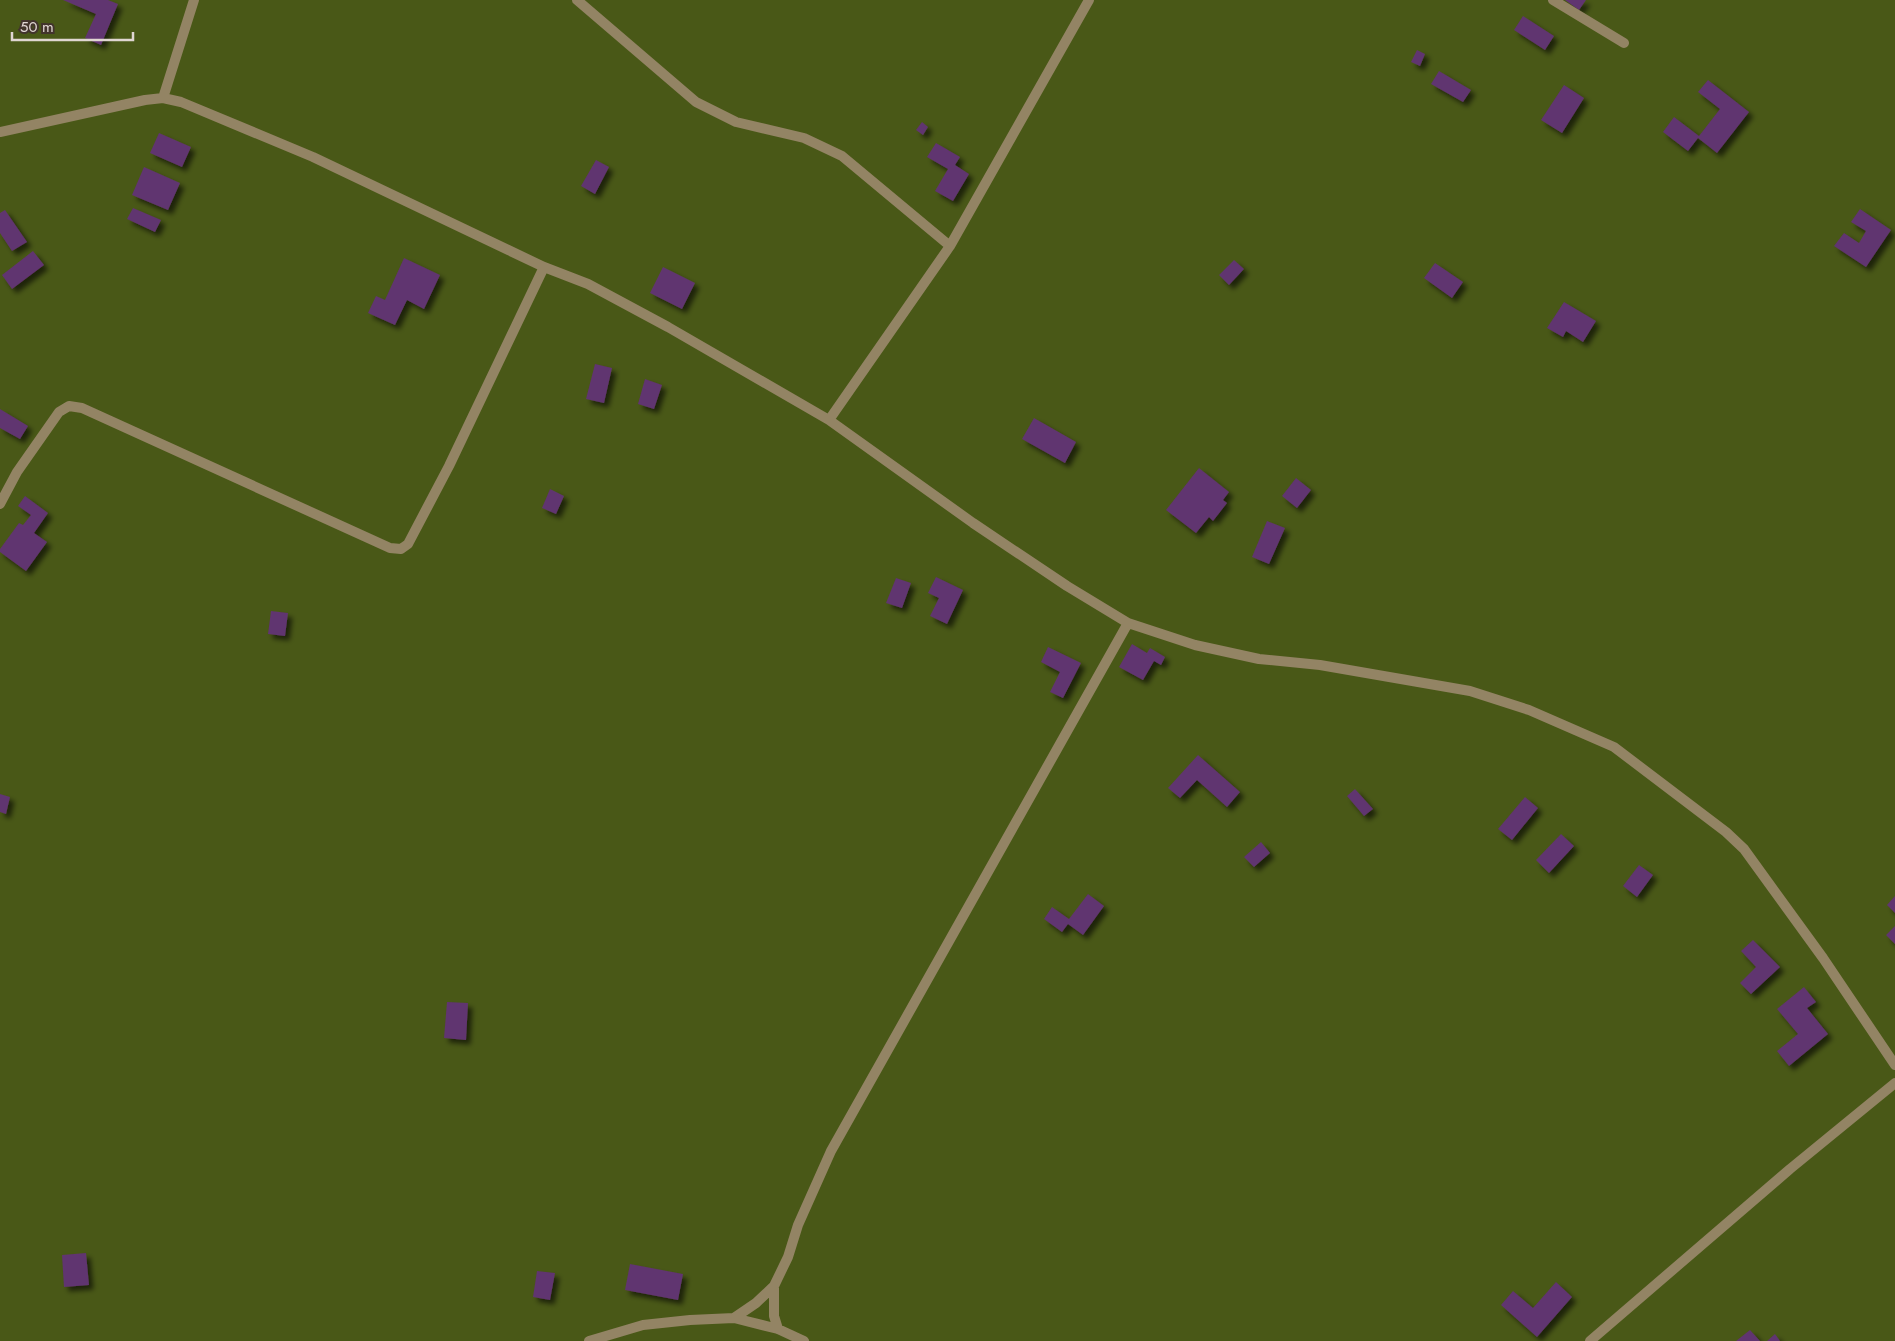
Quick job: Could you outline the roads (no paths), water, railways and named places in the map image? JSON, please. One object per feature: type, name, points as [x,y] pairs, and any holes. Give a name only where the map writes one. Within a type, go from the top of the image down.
[{"type":"street","points":[[163,98],[194,0]]},
{"type":"street","points":[[577,0],[696,102],[736,122],[804,138],[842,156],[950,246]]},
{"type":"street","points":[[829,420],[950,246],[1089,0]]},
{"type":"street","points":[[1553,0],[1624,43]]},
{"type":"street","points":[[0,132],[145,100],[163,98],[180,102],[313,157],[544,267],[588,284],[668,327],[829,420],[973,522],[1068,586],[1128,623],[1194,645],[1259,659],[1320,664],[1470,691],[1529,710],[1614,748],[1726,832],[1744,849],[1895,1064]]},
{"type":"street","points":[[0,504],[17,472],[59,412],[69,406],[82,408],[390,548],[401,549],[408,544],[449,466],[544,267]]},
{"type":"street","points":[[734,1318],[756,1303],[774,1286],[788,1257],[798,1225],[831,1151],[1128,623]]},
{"type":"street","points":[[1590,1341],[1768,1188],[1895,1083]]},
{"type":"street","points":[[774,1286],[774,1316],[778,1329]]},
{"type":"street","points":[[590,1341],[643,1325],[734,1318],[778,1329],[804,1341]]}]
